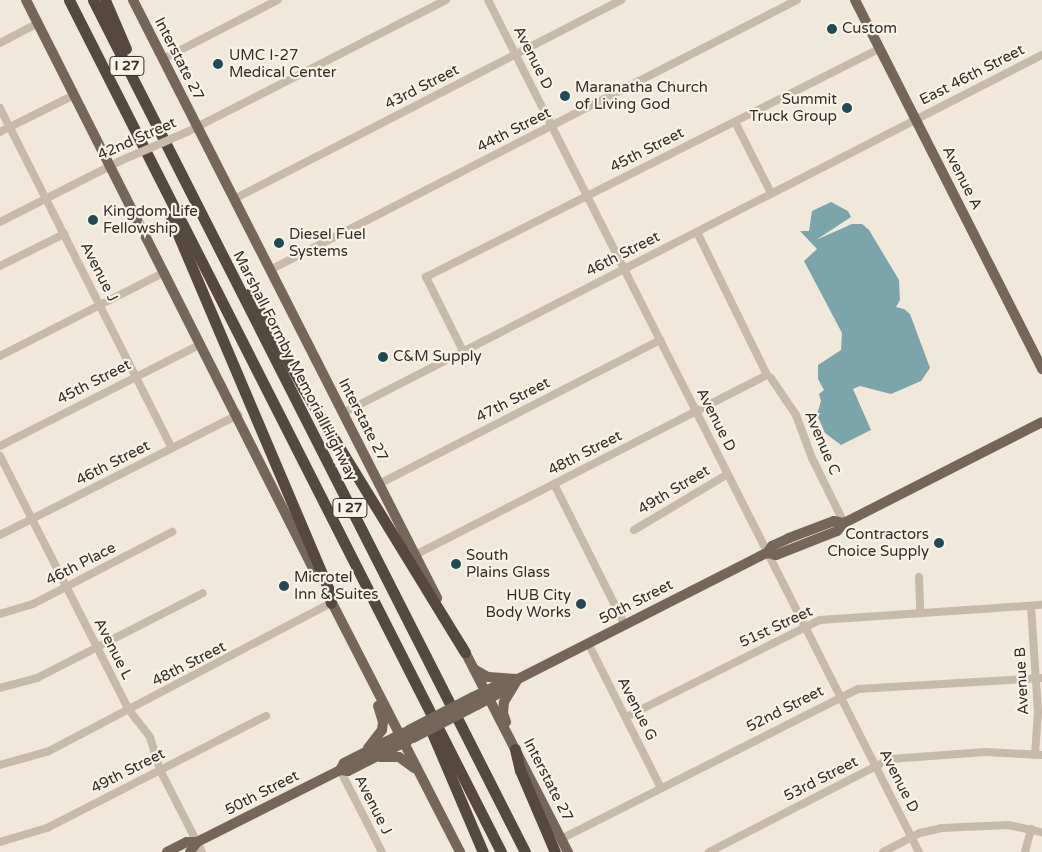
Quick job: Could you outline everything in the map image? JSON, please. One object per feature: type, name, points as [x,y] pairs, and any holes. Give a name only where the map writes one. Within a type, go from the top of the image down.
[{"type":"highway","points":[[65,0],[93,48]]},
{"type":"highway","name":"I 27","points":[[69,0],[501,852]]},
{"type":"highway","name":"Marshall Formby Memorial Highway","points":[[93,0],[525,852]]},
{"type":"highway","points":[[105,0],[160,132]]},
{"type":"highway","points":[[176,163],[303,388],[465,652]]},
{"type":"highway","points":[[155,172],[166,206],[324,579],[331,603]]},
{"type":"highway","points":[[394,640],[483,852]]},
{"type":"highway","points":[[514,746],[520,770],[555,852]]},
{"type":"main road","points":[[26,0],[74,94],[115,164],[201,344],[368,676],[406,736],[420,776],[460,852]]},
{"type":"main road","name":"Interstate 27","points":[[133,0],[568,852]]},
{"type":"main road","name":"Avenue A","points":[[855,0],[1042,369]]},
{"type":"main road","name":"50th Street","points":[[190,852],[340,770],[358,756],[406,736],[767,553],[776,555],[837,531],[844,523],[1042,422]]},
{"type":"main road","points":[[473,668],[488,677],[515,681],[503,710],[514,746]]},
{"type":"main road","points":[[358,756],[375,742],[383,722],[368,676]]},
{"type":"main road","name":"50th Street","points":[[340,770],[348,771],[374,758],[406,736]]},
{"type":"main road","points":[[374,758],[399,757],[410,763],[420,776]]},
{"type":"main road","name":"50th Street","points":[[167,852],[187,842],[200,847]]},
{"type":"street","points":[[163,59],[278,0]]},
{"type":"street","name":"42nd Street","points":[[0,222],[115,164],[187,132],[446,0]]},
{"type":"street","name":"Avenue D","points":[[488,0],[919,852]]},
{"type":"street","name":"43rd Street","points":[[234,198],[622,0]]},
{"type":"street","name":"44th Street","points":[[270,270],[797,0]]},
{"type":"street","points":[[0,43],[38,23]]},
{"type":"street","name":"45th Street","points":[[464,351],[426,277],[880,49]]},
{"type":"street","name":"East 46th Street","points":[[916,121],[1042,55]]},
{"type":"street","points":[[0,132],[74,94]]},
{"type":"street","name":"Avenue J","points":[[0,108],[172,448]]},
{"type":"street","name":"46th Street","points":[[343,413],[916,121]]},
{"type":"street","points":[[735,122],[772,194]]},
{"type":"street","name":"Avenue C","points":[[697,232],[769,376],[796,415],[812,458],[844,523]]},
{"type":"street","points":[[0,266],[64,234]]},
{"type":"street","points":[[0,356],[165,272]]},
{"type":"street","name":"47th Street","points":[[379,484],[660,340]]},
{"type":"street","name":"45th Street","points":[[0,446],[201,344]]},
{"type":"street","name":"48th Street","points":[[415,555],[769,376]]},
{"type":"street","name":"46th Street","points":[[0,535],[238,415]]},
{"type":"street","name":"Avenue L","points":[[0,456],[129,710],[150,737],[160,770],[200,847]]},
{"type":"street","name":"49th Street","points":[[634,530],[728,474]]},
{"type":"street","points":[[554,484],[625,625]]},
{"type":"street","name":"46th Place","points":[[0,614],[28,606],[172,532]]},
{"type":"street","points":[[919,577],[920,612]]},
{"type":"street","points":[[0,688],[33,680],[203,593]]},
{"type":"street","name":"48th Street","points":[[0,765],[40,755],[331,603]]},
{"type":"street","name":"51st Street","points":[[626,717],[820,620],[1042,605]]},
{"type":"street","name":"Avenue B","points":[[1032,606],[1039,678],[1038,755]]},
{"type":"street","name":"Avenue G","points":[[588,643],[661,788]]},
{"type":"street","name":"52nd Street","points":[[561,839],[841,696],[863,688],[1039,678]]},
{"type":"street","name":"49th Street","points":[[0,842],[47,828],[266,716]]},
{"type":"street","name":"53rd Street","points":[[709,852],[890,759],[986,752],[1038,755]]},
{"type":"street","name":"Avenue J","points":[[340,770],[382,852]]},
{"type":"street","points":[[883,852],[912,837],[942,828],[995,825],[1042,832]]},
{"type":"street","points":[[1025,852],[1031,829]]},
{"type":"water","points":[[831,202],[848,211],[851,217],[816,240],[852,224],[862,224],[869,230],[899,280],[900,300],[896,307],[904,309],[910,314],[930,368],[921,381],[891,394],[860,386],[853,389],[871,430],[841,445],[825,433],[817,415],[821,401],[819,394],[824,390],[818,379],[818,365],[841,350],[842,333],[804,261],[817,249],[800,231],[809,231],[812,211]]},
{"type":"place","name":"Custom","points":[[832,29]]},
{"type":"place","name":"UMC I-27 Medical Center","points":[[218,64]]},
{"type":"place","name":"Maranatha Church of Living God","points":[[565,96]]},
{"type":"place","name":"Summit Truck Group","points":[[847,108]]},
{"type":"place","name":"Kingdom Life Fellowship","points":[[93,220]]},
{"type":"place","name":"Diesel Fuel Systems","points":[[279,243]]},
{"type":"place","name":"C&M Supply","points":[[383,357]]},
{"type":"place","name":"Contractors Choice Supply","points":[[939,543]]},
{"type":"place","name":"South Plains Glass","points":[[456,564]]},
{"type":"place","name":"Microtel Inn & Suites","points":[[284,586]]},
{"type":"place","name":"HUB City Body Works","points":[[581,604]]}]
